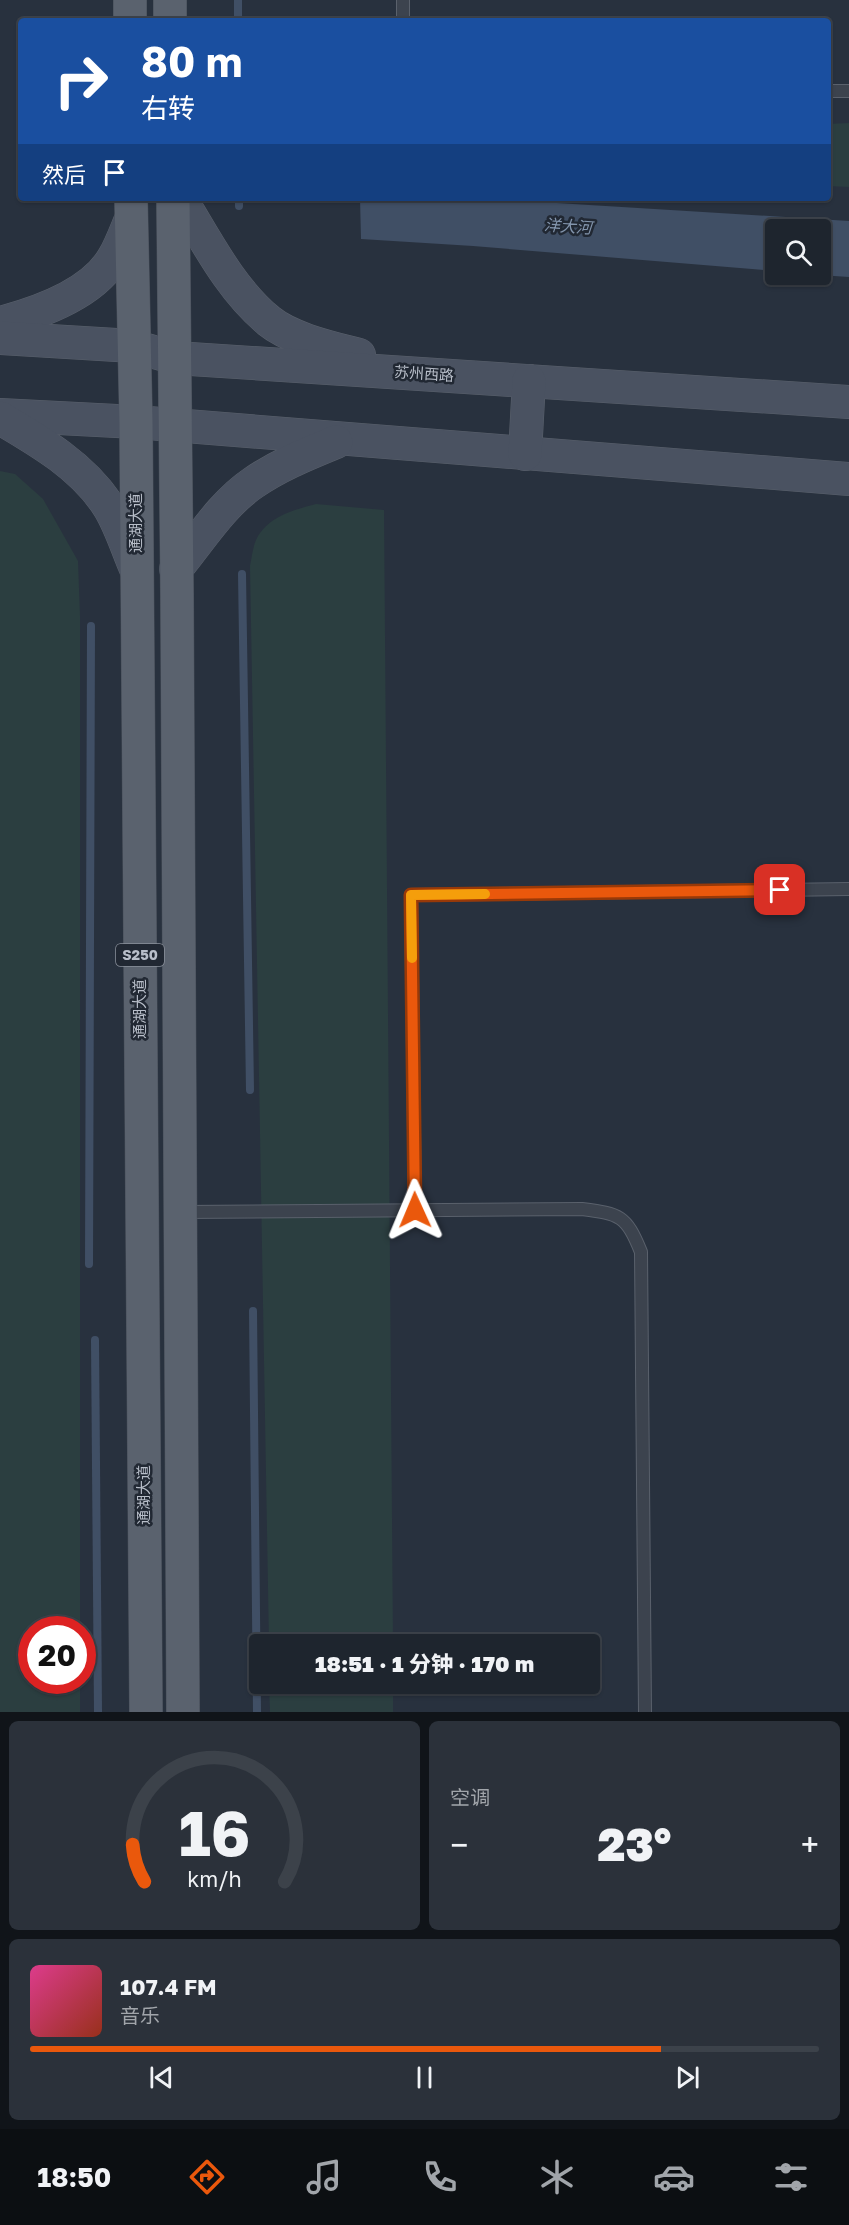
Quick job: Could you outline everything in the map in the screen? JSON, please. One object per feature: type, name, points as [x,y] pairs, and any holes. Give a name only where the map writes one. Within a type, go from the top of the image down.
[{"type":"main road","points":[[130,0],[130,18]]},
{"type":"main road","points":[[170,0],[170,18]]},
{"type":"main road","name":"S250","points":[[173,201],[183,1712]]},
{"type":"main road","points":[[182,201],[222,267],[270,322],[313,343],[434,375]]},
{"type":"main road","points":[[0,323],[34,314],[68,298],[92,281],[113,259],[131,208]]},
{"type":"main road","name":"通湖大道","points":[[131,208],[136,422],[146,1712]]},
{"type":"main road","name":"苏州西路","points":[[0,338],[133,346],[175,358],[849,402]]},
{"type":"main road","points":[[525,454],[530,381]]},
{"type":"main road","points":[[0,416],[136,422],[174,427],[849,479]]},
{"type":"main road","points":[[0,416],[46,445],[89,481],[108,505],[137,571]]},
{"type":"main road","points":[[177,569],[229,505],[251,484],[292,460],[342,439]]},
{"type":"lane","points":[[403,0],[403,18]]},
{"type":"lane","points":[[831,91],[849,91]]},
{"type":"lane","points":[[415,1210],[411,895],[849,889]]},
{"type":"lane","points":[[180,1212],[582,1209],[614,1214],[631,1227],[641,1252],[645,1712]]},
{"type":"shaded area","points":[[849,123],[849,187],[831,186],[831,124]]},
{"type":"shaded area","points":[[0,471],[15,474],[43,499],[78,561],[80,616],[80,1616],[18,1616],[18,1694],[80,1694],[80,1712],[0,1712]]},
{"type":"shaded area","points":[[316,504],[384,510],[393,1634],[269,1634],[250,566],[256,541],[262,530],[275,519]]},
{"type":"shaded area","points":[[269,1694],[393,1694],[393,1712],[270,1712]]},
{"type":"water","name":"洋大河","points":[[360,201],[526,201],[817,219],[765,219],[765,270],[361,239]]},
{"type":"water","points":[[831,220],[849,221],[849,277],[831,276]]},
{"type":"waterway","points":[[238,0],[238,18]]},
{"type":"waterway","points":[[239,201],[239,206]]},
{"type":"waterway","points":[[242,574],[250,1090]]},
{"type":"waterway","points":[[89,1264],[91,626]]},
{"type":"waterway","points":[[253,1311],[257,1712]]},
{"type":"waterway","points":[[95,1340],[98,1712]]},
{"type":"slow traffic","points":[[412,958],[411,895],[485,894]]},
{"type":"route","points":[[415,1210],[411,895],[780,890]]}]
